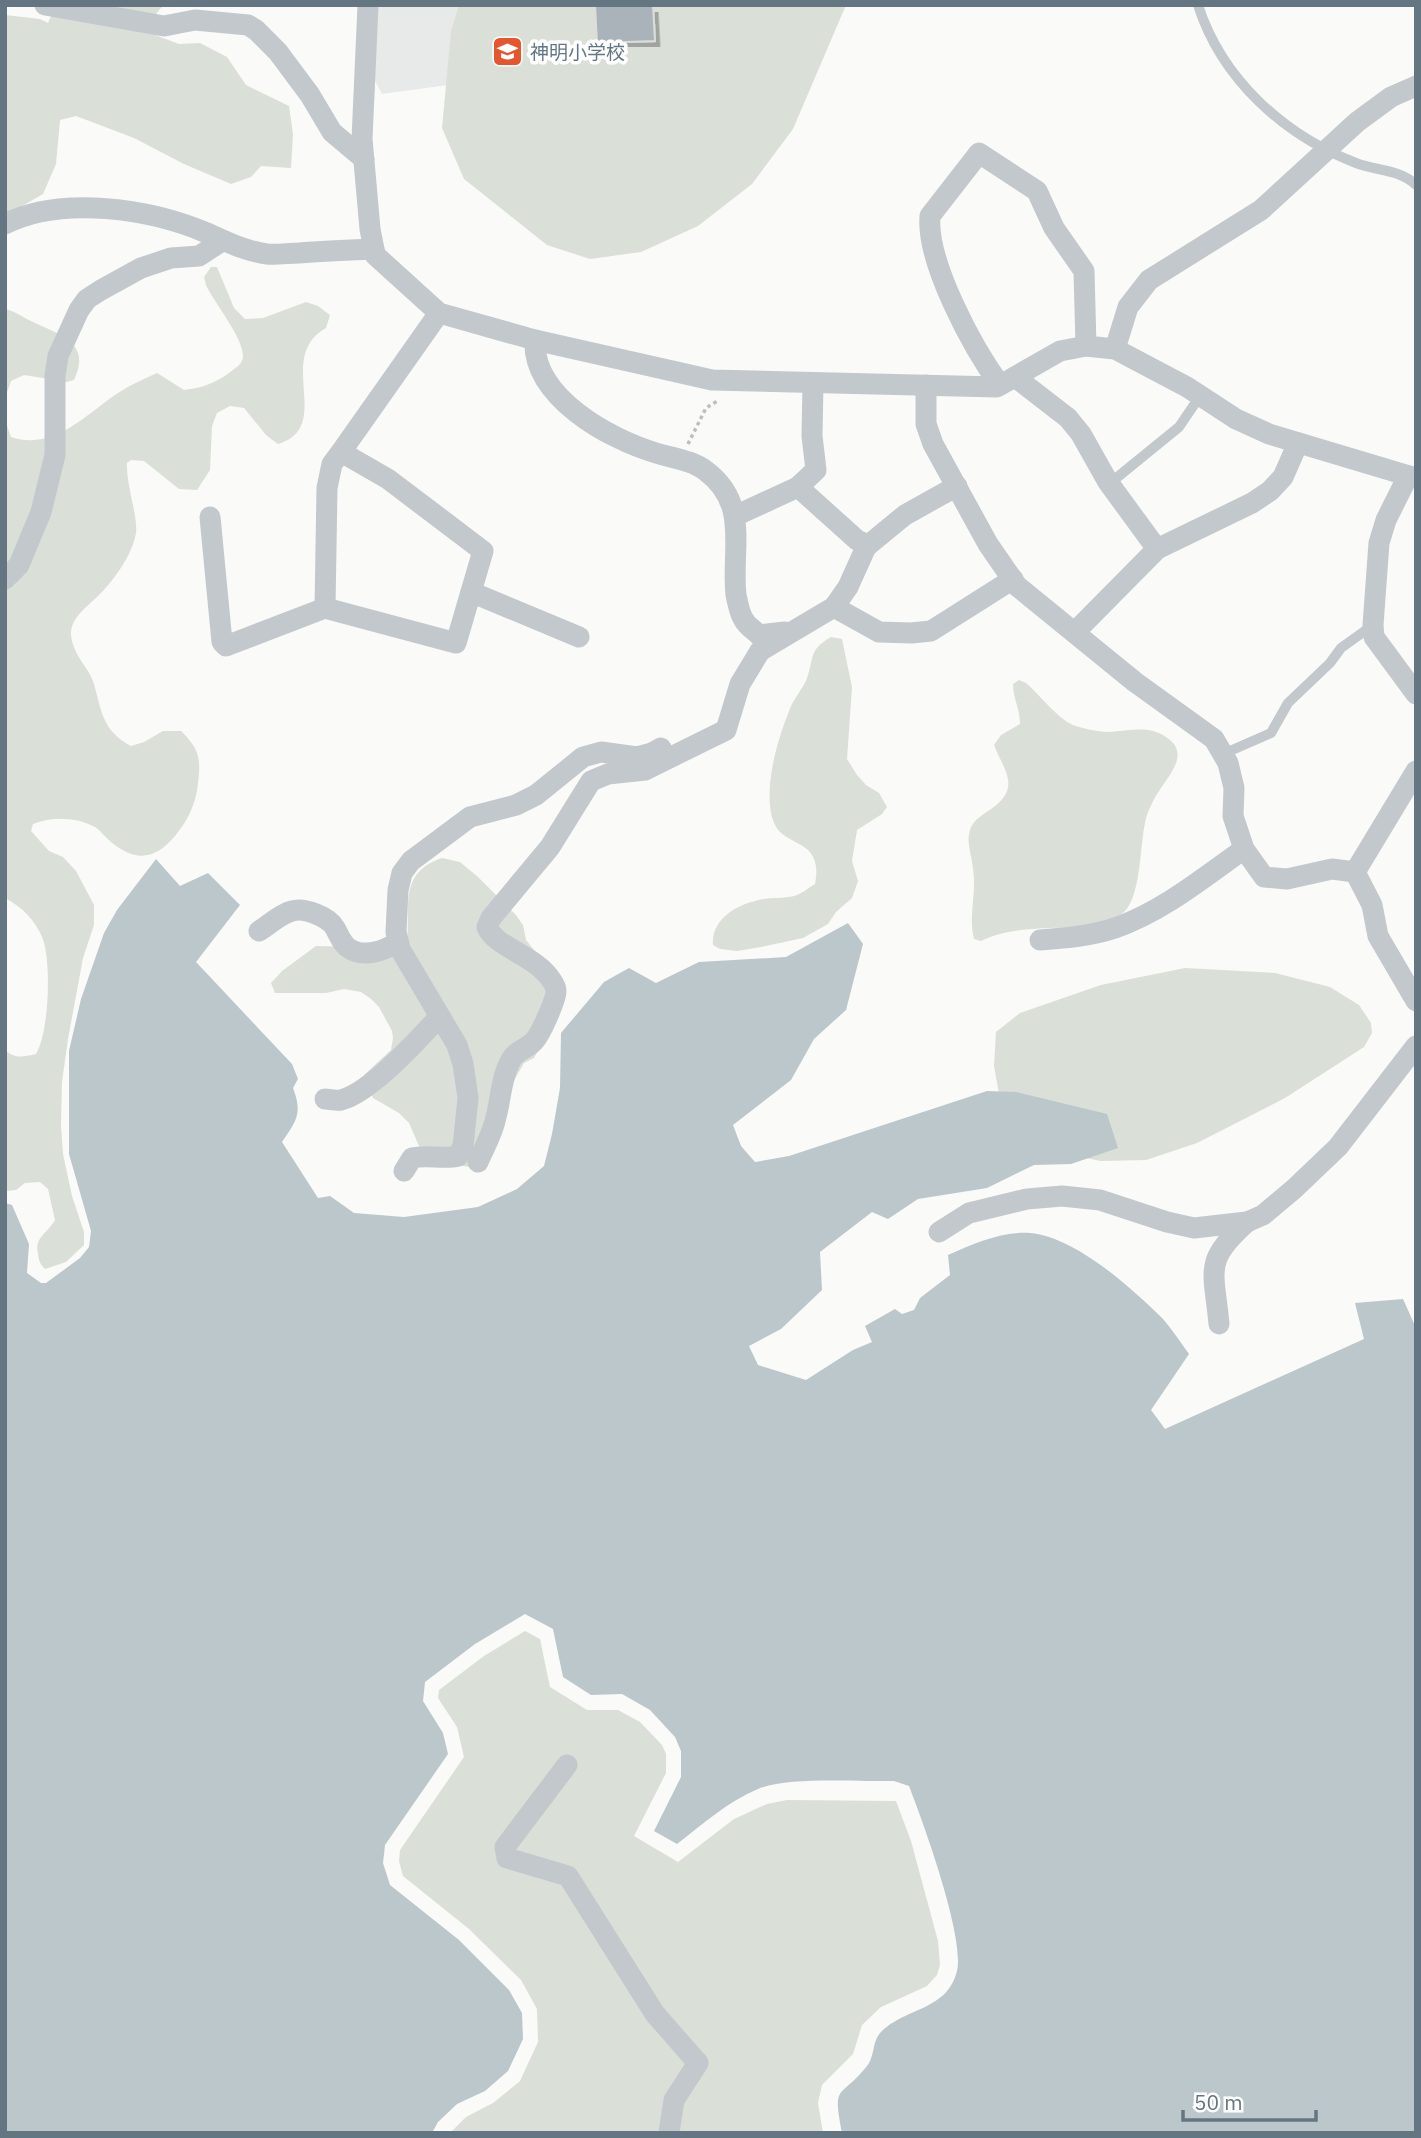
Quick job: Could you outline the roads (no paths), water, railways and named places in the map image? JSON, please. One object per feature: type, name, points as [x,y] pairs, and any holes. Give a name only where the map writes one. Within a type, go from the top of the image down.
[{"type":"street","points":[[45,5],[164,26],[195,20],[248,25],[278,52],[310,95],[332,132],[364,159]]},
{"type":"street","points":[[368,5],[362,139],[375,255],[439,313],[535,340],[712,380],[926,385],[1007,381],[1060,351],[1086,346],[1115,349],[1236,419],[1269,434],[1412,477],[1386,520],[1379,543],[1373,625],[1374,637],[1416,694]]},
{"type":"street","points":[[1115,349],[1128,307],[1149,280],[1261,210],[1357,122],[1391,97],[1416,86]]},
{"type":"street","points":[[1086,346],[1084,271],[1054,228],[1037,191],[979,153],[930,216],[929,226],[944,282],[984,362],[1007,381],[1068,418],[1081,434],[1109,484],[1157,549]]},
{"type":"street","points":[[5,224],[33,213],[111,209],[168,220],[207,233],[233,246],[269,254],[374,248]]},
{"type":"street","points":[[5,579],[19,565],[41,512],[55,455],[55,376],[58,356],[79,310],[87,299],[141,268],[171,258],[200,256],[222,241]]},
{"type":"street","points":[[325,608],[327,488],[332,464],[439,313]]},
{"type":"street","points":[[535,340],[534,351],[546,376],[566,405],[612,436],[705,470],[720,484],[730,499],[735,516],[735,580],[738,607],[744,621],[759,635],[793,630]]},
{"type":"street","points":[[735,516],[798,487],[816,471],[812,436],[813,383]]},
{"type":"street","points":[[926,385],[926,424],[933,444],[988,544],[1017,586],[1135,681],[1214,739],[1228,763],[1234,788],[1233,816],[1244,849],[1264,877],[1287,879],[1332,869],[1354,872]]},
{"type":"street","points":[[1075,632],[1157,549],[1252,503],[1270,491],[1283,477],[1298,443]]},
{"type":"street","points":[[210,517],[222,642],[226,646],[325,608],[456,643],[483,551],[388,479],[341,452]]},
{"type":"street","points":[[478,1162],[496,1118],[510,1060],[536,1039],[556,993],[555,984],[528,957],[495,939],[487,928],[491,918],[550,847],[591,781],[608,774],[645,770],[726,730],[740,684],[760,651],[834,607],[848,587],[867,545],[905,515],[957,486]]},
{"type":"street","points":[[798,487],[857,540],[867,545]]},
{"type":"street","points":[[834,607],[878,632],[911,634],[931,631],[1013,579]]},
{"type":"street","points":[[471,592],[579,637]]},
{"type":"street","points":[[404,1171],[412,1158],[418,1156],[458,1156],[464,1146],[467,1082],[457,1045],[398,942],[397,901],[402,873],[411,861],[470,817],[516,805],[536,795],[572,765],[594,753],[637,757],[652,753],[675,741],[703,741]]},
{"type":"street","points":[[1354,872],[1416,771]]},
{"type":"street","points":[[1041,940],[1086,936],[1115,928],[1147,914],[1172,901],[1244,849]]},
{"type":"street","points":[[1354,872],[1371,905],[1378,936],[1416,1001]]},
{"type":"street","points":[[259,932],[292,911],[301,910],[313,913],[335,926],[345,946],[354,951],[367,953],[386,950],[398,942]]},
{"type":"street","points":[[324,1099],[341,1100],[367,1086],[392,1065],[439,1017]]},
{"type":"street","points":[[1219,1324],[1214,1265],[1217,1254],[1247,1223],[1262,1215],[1316,1169],[1338,1146],[1416,1046]]},
{"type":"street","points":[[939,1232],[969,1213],[1027,1199],[1062,1196],[1100,1200],[1156,1219],[1194,1228],[1247,1223]]},
{"type":"street","points":[[567,1765],[505,1847],[507,1858],[568,1877],[654,2014],[698,2063],[674,2100],[669,2133]]},
{"type":"lane","points":[[1198,5],[1213,41],[1247,91],[1277,118],[1325,151],[1366,167],[1408,177],[1416,185]]},
{"type":"lane","points":[[1109,484],[1179,427],[1200,396]]},
{"type":"lane","points":[[1223,754],[1271,733],[1288,703],[1341,649],[1373,625]]},
{"type":"place","name":"神明小学校","points":[[507,52]]}]
